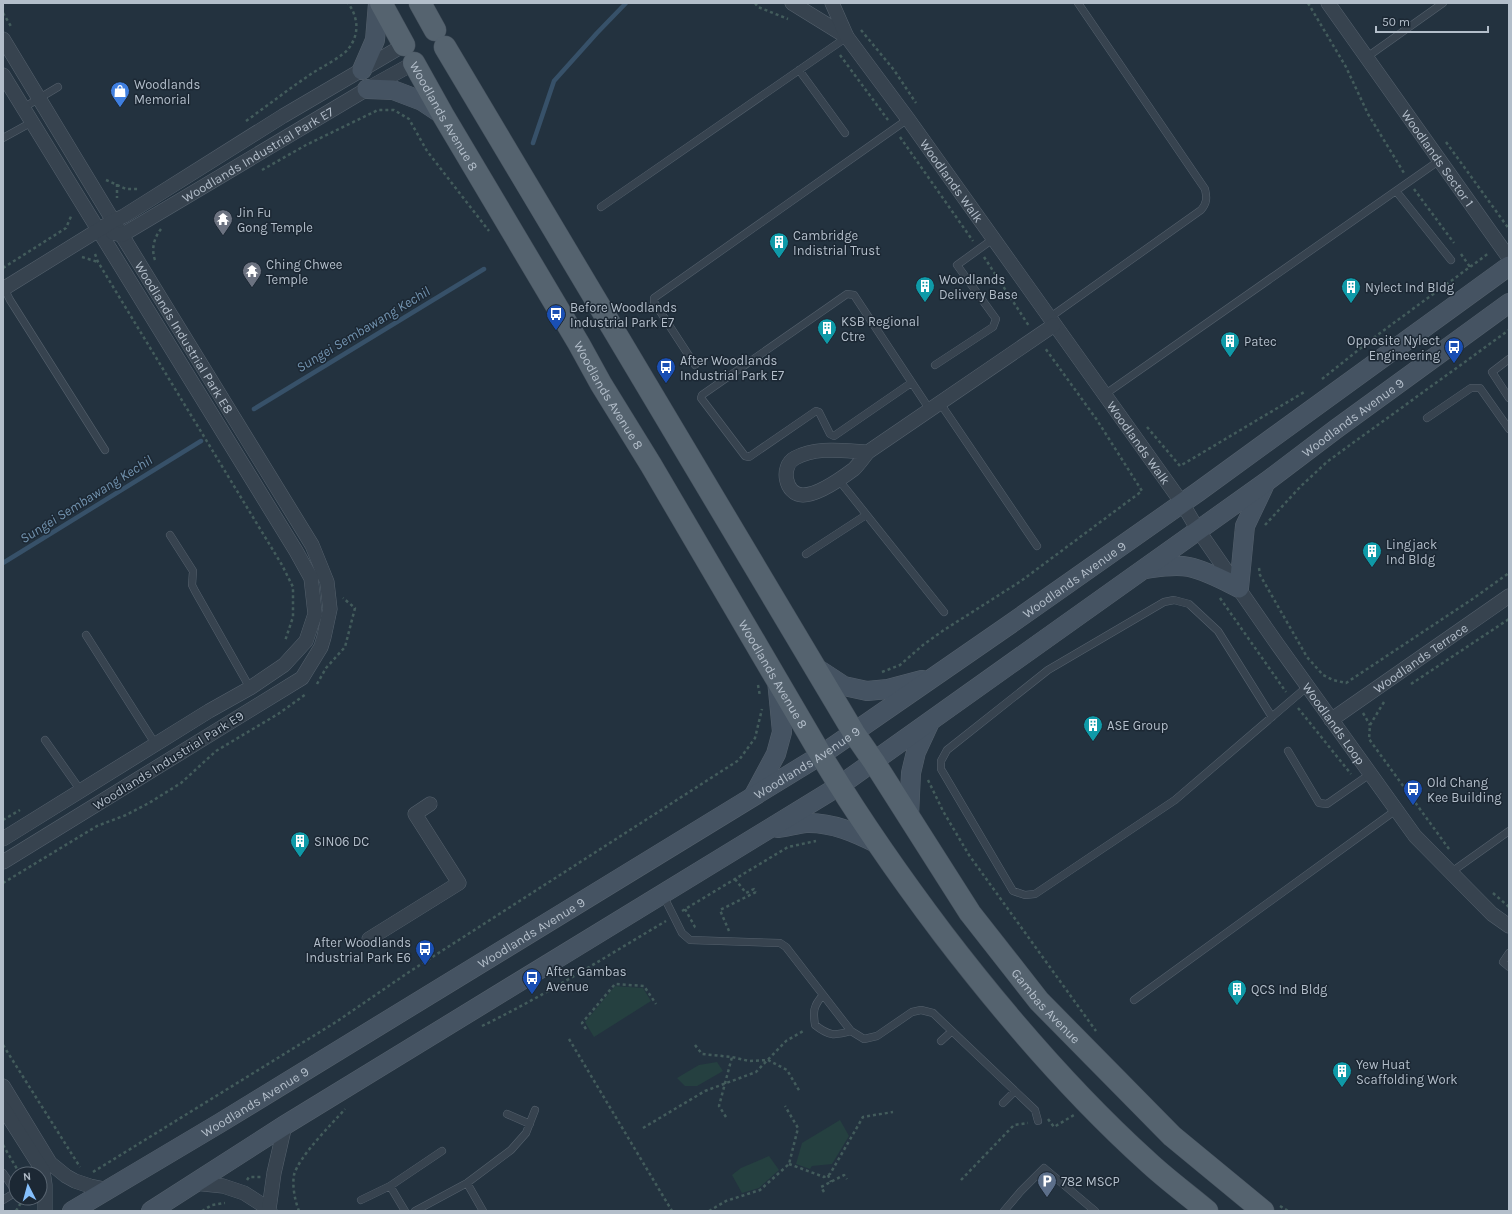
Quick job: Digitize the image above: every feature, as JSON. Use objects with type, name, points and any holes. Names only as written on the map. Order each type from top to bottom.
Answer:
[{"type":"main road","points":[[362,70],[375,40],[378,3]]},
{"type":"main road","name":"Woodlands Avenue 8","points":[[381,3],[443,115],[601,384],[651,465],[767,680],[821,755],[839,786]]},
{"type":"main road","points":[[420,3],[440,39],[854,733],[874,762]]},
{"type":"main road","points":[[367,89],[392,90],[422,101],[443,115]]},
{"type":"main road","name":"Woodlands Avenue 9","points":[[72,1211],[109,1190],[821,755],[1182,503],[1509,266]]},
{"type":"main road","name":"Woodlands Avenue 9","points":[[151,1211],[285,1125],[839,786],[1069,624],[1266,482],[1509,303]]},
{"type":"main road","points":[[1142,570],[1169,566],[1188,567],[1209,573],[1239,588],[1245,526],[1266,482]]},
{"type":"main road","points":[[815,667],[844,686],[867,691],[888,689],[935,676]]},
{"type":"main road","points":[[754,796],[776,754],[782,732],[767,680]]},
{"type":"main road","points":[[909,816],[911,773],[916,752],[931,721]]},
{"type":"main road","name":"Gambas Avenue","points":[[874,762],[970,913],[1039,1001],[1111,1076],[1172,1136],[1269,1207]]},
{"type":"main road","points":[[839,786],[909,889],[965,963],[1032,1044],[1084,1100],[1147,1161],[1208,1211]]},
{"type":"main road","points":[[766,831],[806,823],[824,824],[847,829],[878,844]]},
{"type":"street","name":"Woodlands Walk","points":[[792,3],[847,37]]},
{"type":"street","name":"Woodlands Walk","points":[[832,3],[847,37],[908,119],[1182,503]]},
{"type":"street","name":"Woodlands Sector 1","points":[[1328,3],[1509,258]]},
{"type":"street","name":"Woodlands Industrial Park E8","points":[[9,36],[39,98],[312,545],[327,582],[330,609],[321,647]]},
{"type":"street","name":"Woodlands Industrial Park E7","points":[[4,288],[113,221],[124,216],[283,116],[362,70],[409,54]]},
{"type":"street","name":"Woodlands Industrial Park E7","points":[[122,235],[367,89],[409,54]]},
{"type":"street","name":"Woodlands Industrial Park E8","points":[[3,75],[292,544],[311,578],[314,614],[306,641]]},
{"type":"street","points":[[99,230],[122,235]]},
{"type":"street","points":[[868,452],[823,450],[793,458],[787,466],[786,477],[789,486],[795,492],[802,495],[816,493],[855,468],[868,452],[1036,337],[1052,322]]},
{"type":"street","name":"Woodlands Loop","points":[[1182,503],[1198,530],[1331,720],[1415,836],[1456,869],[1492,914],[1509,926]]},
{"type":"street","name":"Woodlands Terrace","points":[[1331,720],[1509,596]]},
{"type":"street","name":"Woodlands Industrial Park E9","points":[[3,839],[209,711],[250,688],[284,665],[306,641]]},
{"type":"street","name":"Woodlands Industrial Park E9","points":[[3,862],[302,678],[321,647]]},
{"type":"street","points":[[369,939],[459,883],[415,814],[430,804]]},
{"type":"street","points":[[3,1086],[50,1163],[66,1176],[75,1181],[109,1190]]},
{"type":"street","points":[[3,1108],[43,1171],[45,1185],[44,1211]]},
{"type":"street","points":[[194,1183],[223,1186],[244,1193],[270,1210],[274,1173],[285,1125]]},
{"type":"lane","points":[[1052,322],[1201,210],[1205,205],[1206,198],[1205,189],[1078,3]]},
{"type":"lane","points":[[1367,57],[1443,3]]},
{"type":"lane","points":[[601,207],[847,37]]},
{"type":"lane","points":[[799,70],[845,133]]},
{"type":"lane","points":[[23,108],[58,87]]},
{"type":"lane","points":[[695,365],[654,302],[654,298],[908,119]]},
{"type":"lane","points":[[3,138],[32,122]]},
{"type":"lane","points":[[1104,395],[1440,160]]},
{"type":"lane","points":[[1396,191],[1451,260]]},
{"type":"lane","points":[[935,365],[993,327],[995,324],[996,319],[957,265],[994,239]]},
{"type":"lane","points":[[4,288],[10,300],[105,450]]},
{"type":"lane","points":[[911,383],[834,436],[830,434],[820,412],[816,411],[749,457],[745,456],[702,398],[702,395],[847,294],[854,295],[911,383],[935,406],[1037,546]]},
{"type":"lane","points":[[1509,359],[1492,372],[1509,398]]},
{"type":"lane","points":[[1427,418],[1471,388],[1475,387],[1480,388],[1509,428]]},
{"type":"lane","points":[[838,479],[944,612]]},
{"type":"lane","points":[[806,554],[866,514]]},
{"type":"lane","points":[[170,535],[193,571],[192,585],[195,591],[250,688]]},
{"type":"lane","points":[[1272,717],[1218,631],[1189,604],[1174,600],[1164,602],[1048,670],[947,750],[942,761],[941,769],[1013,891],[1025,895],[1034,894],[1176,800],[1308,686]]},
{"type":"lane","points":[[86,635],[156,745]]},
{"type":"lane","points":[[45,740],[81,791]]},
{"type":"lane","points":[[1288,751],[1319,803],[1327,804],[1370,774]]},
{"type":"lane","points":[[1134,1000],[1396,810]]},
{"type":"lane","points":[[1456,869],[1509,831]]},
{"type":"lane","points":[[662,894],[682,933],[690,940],[780,942],[786,947],[851,1031],[864,1039],[877,1036],[912,1012],[921,1010],[933,1013],[1035,1110],[1038,1121]]},
{"type":"lane","points":[[1509,953],[1503,962],[1509,967]]},
{"type":"lane","points":[[822,995],[817,1000],[813,1011],[815,1025],[826,1033],[837,1035],[851,1031]]},
{"type":"lane","points":[[941,1042],[952,1031]]},
{"type":"lane","points":[[1004,1103],[1015,1091]]},
{"type":"lane","points":[[415,1211],[467,1183],[511,1150],[526,1133],[535,1110]]},
{"type":"lane","points":[[507,1114],[530,1124]]},
{"type":"lane","points":[[361,1200],[390,1186],[442,1151]]},
{"type":"lane","points":[[1004,1211],[1020,1191],[1044,1168],[1095,1211]]},
{"type":"lane","points":[[3,1173],[16,1192],[3,1200]]},
{"type":"lane","points":[[467,1183],[483,1211]]},
{"type":"lane","points":[[390,1186],[405,1211]]},
{"type":"path","points":[[240,125],[311,74],[348,50],[354,39],[357,23],[354,11],[348,3]]},
{"type":"path","points":[[1308,3],[1346,67],[1368,114],[1409,182],[1470,267]]},
{"type":"path","points":[[3,13],[9,36]]},
{"type":"path","points":[[833,46],[979,249],[1036,337],[1097,420],[1142,491],[1021,581],[923,645],[900,665],[880,672]]},
{"type":"path","points":[[256,173],[306,145],[378,110],[394,110],[409,119],[427,151],[494,237]]},
{"type":"path","points":[[102,174],[106,180],[126,189],[138,189],[144,185]]},
{"type":"path","points":[[3,268],[66,228],[73,211]]},
{"type":"path","points":[[157,265],[153,250],[155,239],[162,228]]},
{"type":"path","points":[[1318,383],[1376,336],[1500,245]]},
{"type":"path","points":[[1261,530],[1301,486],[1328,461],[1509,330]]},
{"type":"path","points":[[1180,466],[1312,388]]},
{"type":"path","points":[[1258,563],[1260,576],[1308,657],[1323,675],[1333,680],[1346,683],[1509,573]]},
{"type":"path","points":[[315,686],[326,668],[346,647],[355,608],[342,597]]},
{"type":"path","points":[[1410,684],[1509,618]]},
{"type":"path","points":[[761,699],[767,680]]},
{"type":"path","points":[[3,883],[97,826],[126,816],[181,783],[216,751],[278,714],[310,690]]},
{"type":"path","points":[[1390,698],[1384,702],[1370,725],[1369,738],[1456,869]]},
{"type":"path","points":[[88,1174],[104,1167],[336,1022],[409,972],[739,760],[754,738],[762,711],[761,705]]},
{"type":"path","points":[[476,1028],[508,1013],[563,983],[788,847],[820,840]]},
{"type":"path","points":[[969,855],[1098,1034]]},
{"type":"path","points":[[729,931],[720,910],[757,893],[754,889],[746,894],[735,879]]},
{"type":"path","points":[[1491,891],[1509,907]]},
{"type":"path","points":[[685,909],[695,927],[703,931]]},
{"type":"path","points":[[723,931],[734,930]]},
{"type":"path","points":[[586,1029],[582,1022],[614,984],[644,986],[656,1004]]},
{"type":"path","points":[[643,1128],[705,1091],[756,1072],[786,1041],[805,1030]]},
{"type":"path","points":[[569,1039],[672,1211]]},
{"type":"path","points":[[695,1045],[702,1054],[732,1057],[749,1061],[768,1060],[787,1070],[800,1092]]},
{"type":"path","points":[[3,1046],[84,1172]]},
{"type":"path","points":[[726,1117],[719,1106],[732,1057]]},
{"type":"path","points":[[709,1211],[726,1201],[760,1190],[789,1164],[798,1128],[785,1106]]},
{"type":"path","points":[[299,1211],[296,1203],[293,1182],[294,1174],[303,1157],[347,1107]]},
{"type":"path","points":[[789,1164],[824,1177],[828,1175],[863,1118],[893,1112]]},
{"type":"path","points":[[1048,1119],[1054,1127],[1075,1114]]},
{"type":"path","points":[[962,1180],[1014,1125],[1038,1121]]},
{"type":"path","points":[[3,1145],[15,1166]]},
{"type":"path","points":[[828,1175],[831,1182]]},
{"type":"path","points":[[824,1192],[821,1187],[844,1175],[847,1179]]},
{"type":"path","points":[[202,1211],[212,1204],[230,1202]]},
{"type":"path","points":[[1269,1207],[1288,1211]]},
{"type":"green space","points":[[615,986],[643,988],[651,1001],[594,1037],[585,1022]]},
{"type":"green space","points":[[717,1062],[723,1071],[697,1086],[685,1086],[677,1078],[699,1065]]},
{"type":"green space","points":[[840,1120],[849,1136],[832,1164],[812,1166],[810,1169],[796,1164],[802,1143]]},
{"type":"green space","points":[[769,1156],[779,1170],[759,1188],[742,1193],[732,1175],[741,1168]]},
{"type":"waterway","name":"Sungei Sembawang Kechil","points":[[533,143],[554,81],[626,3]]},
{"type":"waterway","name":"Sungei Sembawang Kechil","points":[[254,409],[484,269]]},
{"type":"waterway","name":"Sungei Sembawang Kechil","points":[[3,563],[201,441]]},
{"type":"place","name":"Woodlands Memorial","points":[[120,108]]},
{"type":"place","name":"Jin Fu Gong Temple","points":[[223,236]]},
{"type":"place","name":"Cambridge Indistrial Trust","points":[[779,259]]},
{"type":"place","name":"Ching Chwee Temple","points":[[252,288]]},
{"type":"place","name":"Woodlands Delivery Base","points":[[925,303]]},
{"type":"place","name":"Nylect Ind Bldg","points":[[1351,304]]},
{"type":"place","name":"Before Woodlands Industrial Park E7","points":[[556,331]]},
{"type":"place","name":"KSB Regional Ctre","points":[[827,345]]},
{"type":"place","name":"Patec","points":[[1230,358]]},
{"type":"place","name":"Opposite Nylect Engineering","points":[[1454,364]]},
{"type":"place","name":"After Woodlands Industrial Park E7","points":[[666,384]]},
{"type":"place","name":"Lingjack Ind Bldg","points":[[1372,568]]},
{"type":"place","name":"ASE Group","points":[[1093,742]]},
{"type":"place","name":"Old Chang Kee Building","points":[[1413,806]]},
{"type":"place","name":"SIN06 DC","points":[[300,858]]},
{"type":"place","name":"After Woodlands Industrial Park E6","points":[[425,966]]},
{"type":"place","name":"After Gambas Avenue","points":[[532,995]]},
{"type":"place","name":"QCS Ind Bldg","points":[[1237,1006]]},
{"type":"place","name":"Yew Huat Scaffolding Work","points":[[1342,1088]]},
{"type":"place","name":"782 MSCP","points":[[1047,1198]]}]
